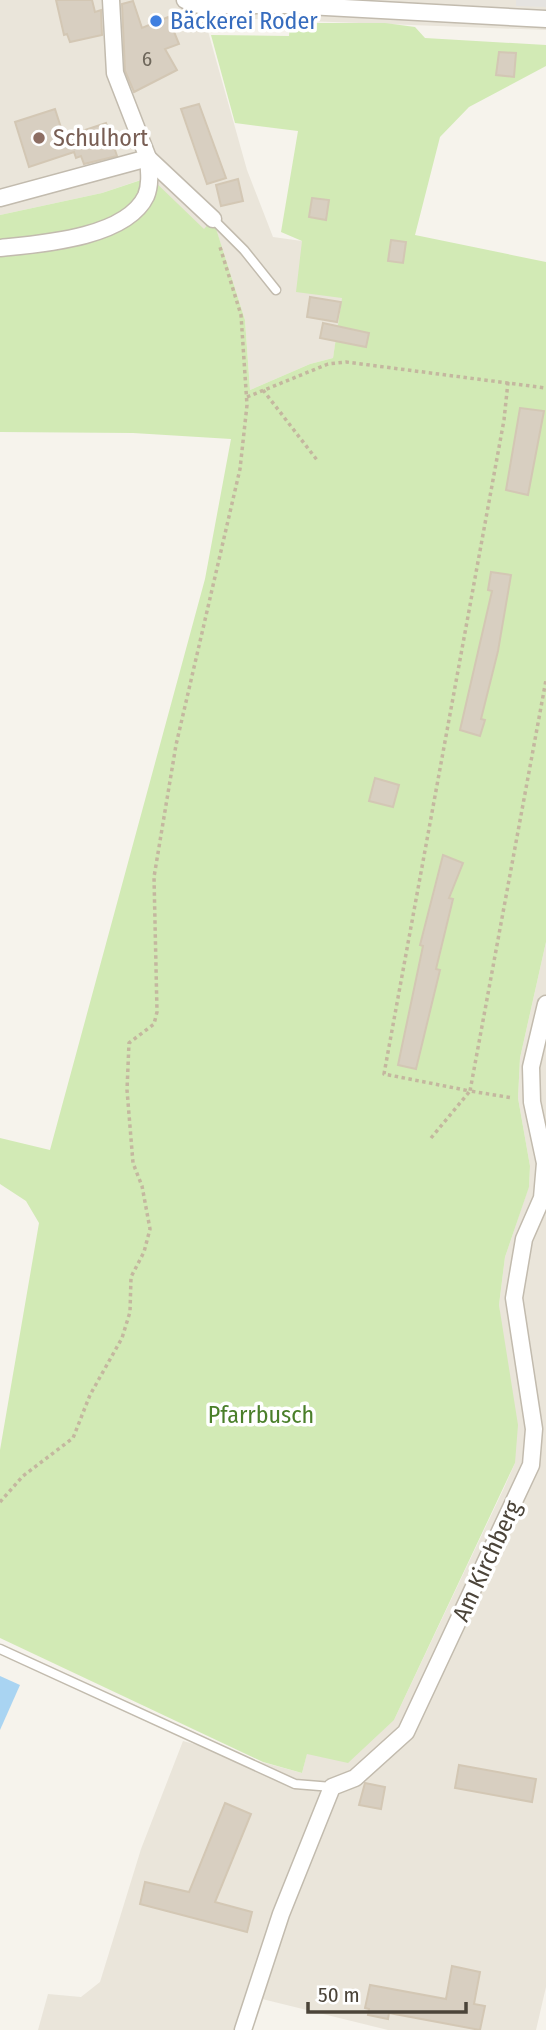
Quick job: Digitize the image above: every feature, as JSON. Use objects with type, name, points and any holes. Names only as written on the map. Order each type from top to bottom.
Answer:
[{"type":"street","points":[[0,248],[75,238],[131,215],[146,196],[150,177],[148,158],[115,73],[111,0]]},
{"type":"street","points":[[185,0],[199,5],[289,5],[546,19]]},
{"type":"street","points":[[0,198],[148,158]]},
{"type":"street","points":[[148,158],[211,216]]},
{"type":"street","name":"Am Kirchberg","points":[[332,1787],[355,1778],[406,1732],[531,1465],[534,1429],[514,1298],[524,1239],[542,1198],[545,1163],[532,1102],[531,1067],[546,1004]]},
{"type":"street","points":[[243,2030],[281,1914],[332,1787]]},
{"type":"lane","points":[[211,216],[244,250],[276,290]]},
{"type":"lane","points":[[0,1648],[295,1784],[332,1787]]},
{"type":"path","points":[[0,1502],[23,1476],[73,1438],[90,1395],[122,1338],[130,1312],[131,1277],[144,1252],[150,1229],[142,1186],[133,1163],[127,1090],[129,1043],[154,1024],[157,1012],[154,877],[176,745],[240,469],[247,397],[241,315],[211,216]]},
{"type":"path","points":[[247,397],[328,364],[346,362],[546,388]]},
{"type":"path","points":[[508,382],[504,419],[384,1074],[532,1102]]},
{"type":"path","points":[[263,390],[317,460]]},
{"type":"path","points":[[431,1138],[470,1091],[546,681]]},
{"type":"shaded area","points":[[0,0],[546,0],[546,30],[204,17],[247,170],[273,237],[302,241],[343,298],[333,358],[310,364],[250,390],[245,320],[213,220],[204,230],[149,177],[102,193],[0,215]]},
{"type":"shaded area","points":[[516,0],[546,0],[546,7],[516,6]]},
{"type":"shaded area","points":[[546,942],[546,1987],[536,2030],[388,2030],[254,1997],[243,2030],[38,2030],[48,1994],[81,1997],[100,1982],[141,1849],[183,1741],[302,1773],[307,1753],[394,1720],[504,1488],[515,1463],[499,1305],[505,1257],[529,1186],[530,1166],[518,1098],[520,1058]]},
{"type":"green space","name":"Pfarrbusch","points":[[290,23],[385,23],[415,27],[425,38],[546,45],[546,66],[469,107],[440,137],[415,235],[546,262],[546,942],[520,1058],[518,1098],[530,1166],[529,1187],[505,1257],[499,1305],[518,1425],[515,1463],[394,1720],[348,1763],[307,1754],[302,1773],[263,1762],[0,1638],[0,1450],[39,1223],[26,1201],[0,1184],[0,1138],[50,1150],[205,579],[231,439],[133,433],[0,432],[0,215],[102,193],[150,177],[204,229],[213,219],[245,320],[250,390],[310,364],[333,358],[342,298],[296,292],[302,241],[281,232],[298,131],[235,123],[211,35],[289,36]]},
{"type":"water","points":[[0,1676],[20,1685],[0,1730]]},
{"type":"building","points":[[56,0],[92,0],[95,12],[101,10],[102,35],[70,42],[67,34],[64,35]]},
{"type":"building","points":[[133,1],[142,28],[168,17],[179,44],[165,49],[177,70],[134,92],[125,71],[122,4]]},
{"type":"building","points":[[499,52],[516,53],[514,77],[496,75]]},
{"type":"building","points":[[199,104],[226,178],[207,184],[181,109]]},
{"type":"building","name":"Schulhort","points":[[55,109],[64,137],[106,123],[117,156],[84,164],[81,156],[76,158],[74,152],[29,167],[15,122]]},
{"type":"building","points":[[238,179],[243,201],[221,206],[216,185]]},
{"type":"building","points":[[312,198],[329,200],[326,220],[309,217]]},
{"type":"building","points":[[391,240],[406,242],[403,263],[388,261]]},
{"type":"building","points":[[310,297],[341,302],[337,322],[307,317]]},
{"type":"building","points":[[323,323],[369,333],[366,347],[320,338]]},
{"type":"building","points":[[520,408],[544,411],[528,495],[506,490]]},
{"type":"building","points":[[491,572],[511,575],[498,651],[481,719],[485,720],[480,736],[460,730],[492,591],[488,590]]},
{"type":"building","points":[[375,778],[399,785],[393,807],[369,801]]},
{"type":"building","points":[[443,855],[463,863],[449,898],[453,899],[436,969],[440,970],[416,1069],[398,1065],[423,946],[420,945]]},
{"type":"building","points":[[459,1765],[536,1779],[532,1802],[455,1788]]},
{"type":"building","points":[[365,1783],[385,1787],[381,1809],[359,1805]]},
{"type":"building","points":[[225,1803],[251,1814],[215,1902],[252,1912],[247,1932],[140,1904],[145,1882],[189,1892]]},
{"type":"building","points":[[452,1966],[480,1972],[474,2004],[485,2006],[480,2030],[389,2013],[388,2019],[368,2015],[369,2009],[365,2008],[370,1985],[446,1999]]},
{"type":"place","name":"Bäckerei Roder","points":[[156,21]]},
{"type":"place","name":"Schulhort","points":[[39,138]]}]
